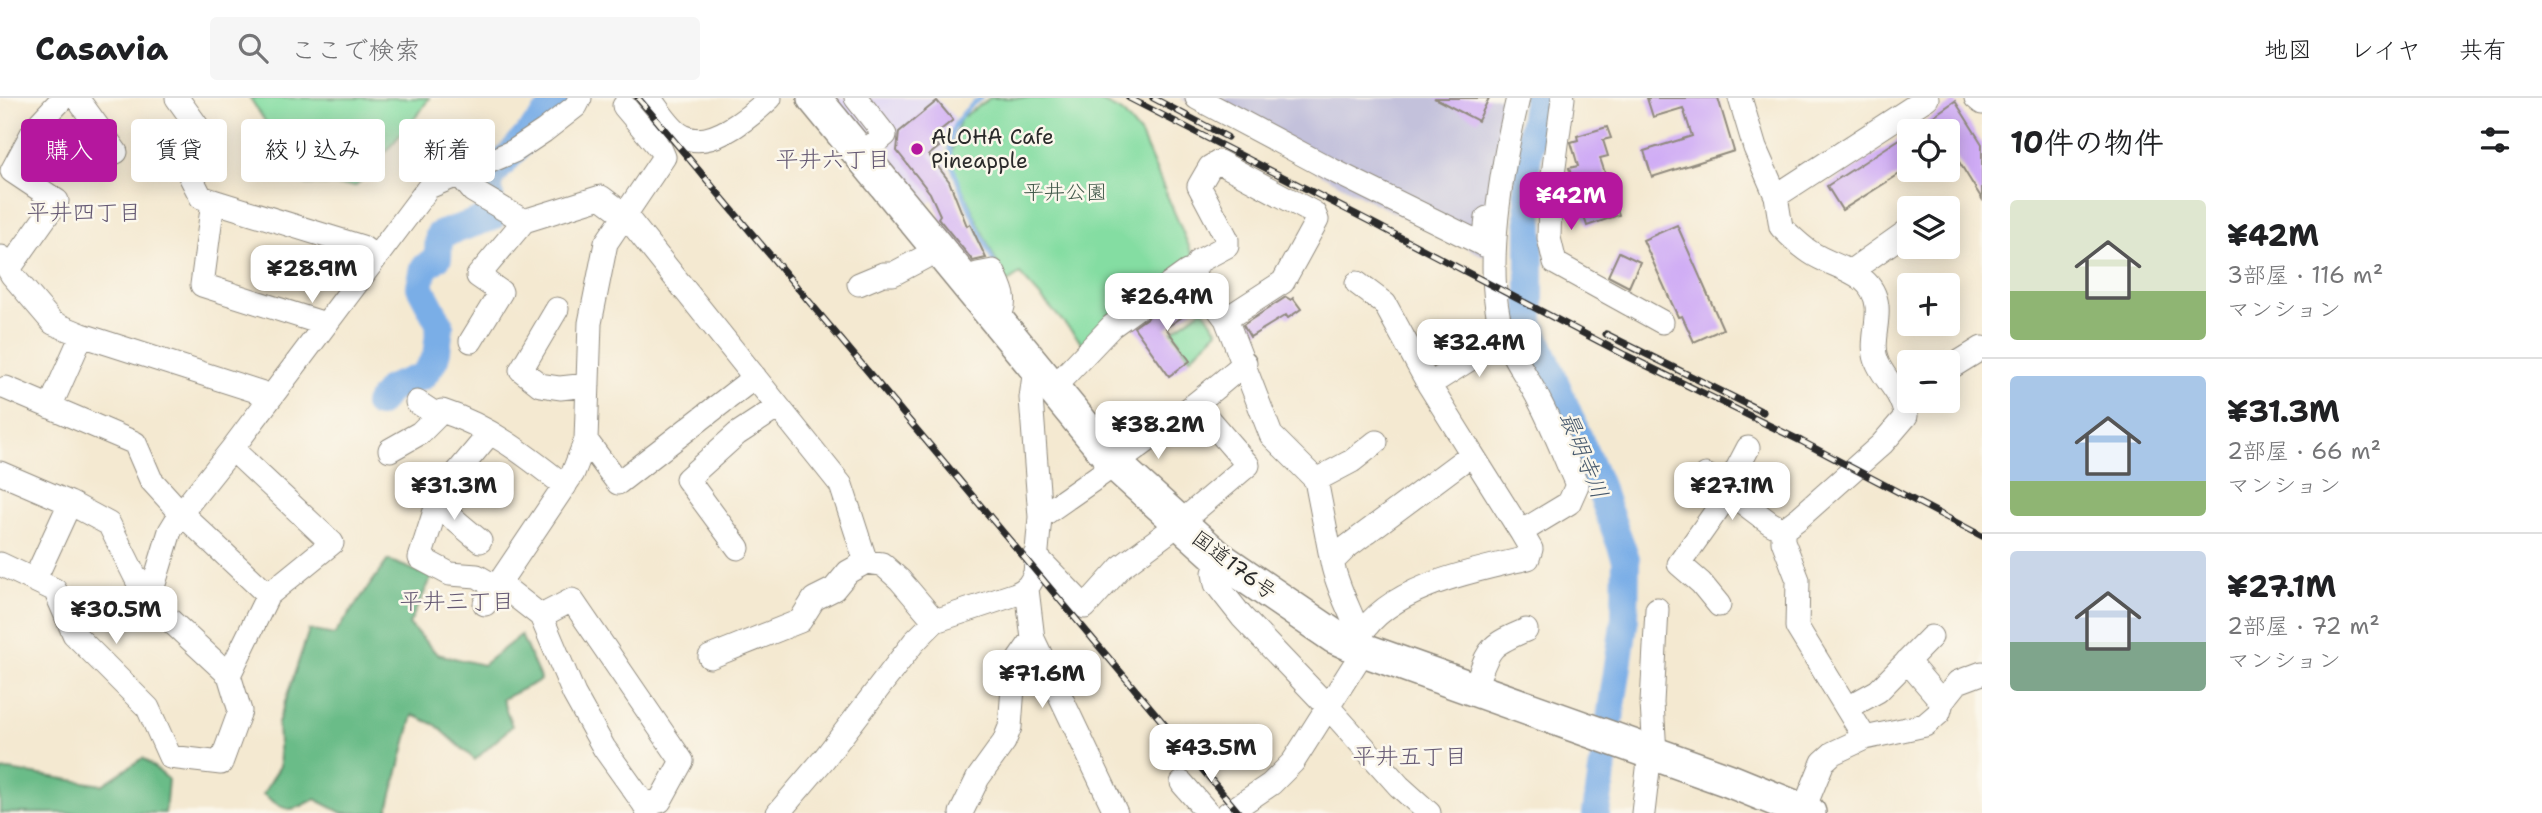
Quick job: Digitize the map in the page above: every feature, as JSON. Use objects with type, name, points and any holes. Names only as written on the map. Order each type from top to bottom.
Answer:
[{"type":"highway","name":"国道176号","points":[[819,100],[937,250],[1116,465],[1219,558],[1335,637],[1362,643],[1474,690],[1728,780],[1806,812]]},
{"type":"street","points":[[63,98],[35,128],[12,171],[57,201],[4,262],[52,323],[272,396]]},
{"type":"street","points":[[77,98],[92,119]]},
{"type":"street","points":[[177,98],[200,130],[185,166],[201,197],[362,247],[376,257]]},
{"type":"street","points":[[495,159],[524,145],[555,123],[576,106],[580,98]]},
{"type":"street","points":[[650,99],[681,136],[692,140],[713,138],[725,132],[770,98]]},
{"type":"street","points":[[856,98],[885,135],[860,155]]},
{"type":"street","points":[[1197,98],[1344,176],[1484,245],[1498,140],[1507,98]]},
{"type":"street","points":[[1518,98],[1499,191],[1495,267],[1497,305],[1505,337],[1541,402],[1577,485],[1569,503],[1521,532]]},
{"type":"street","points":[[1563,98],[1550,198],[1549,238],[1555,263],[1662,322]]},
{"type":"street","points":[[1740,98],[1755,148],[1776,195],[1781,227],[1811,253],[1851,271],[1864,280],[1874,292],[1878,308],[1874,338],[1877,363],[1897,386]]},
{"type":"street","points":[[1776,195],[1927,98]]},
{"type":"street","points":[[1976,98],[1982,103]]},
{"type":"street","points":[[494,591],[573,474],[586,440],[590,323],[606,243],[664,157],[624,106]]},
{"type":"street","points":[[1192,274],[1199,261],[1227,246],[1227,239],[1199,186],[1210,167],[1219,162],[1314,213],[1317,220],[1283,282],[1226,319]]},
{"type":"street","points":[[146,598],[153,586],[170,531],[181,513],[429,187],[442,182]]},
{"type":"street","points":[[466,182],[473,191],[524,221]]},
{"type":"street","points":[[471,341],[501,292],[478,276],[524,221],[601,197],[625,215],[841,485],[866,562]]},
{"type":"street","points":[[213,201],[202,285],[325,324]]},
{"type":"street","points":[[1851,271],[1897,232]]},
{"type":"street","points":[[859,284],[883,274],[893,274],[937,250]]},
{"type":"street","points":[[1116,813],[1033,639],[1027,589],[1035,573],[1040,517],[1031,398],[1044,378],[1186,272],[1192,274],[1226,319],[1271,435],[1316,480],[1332,562],[1362,643]]},
{"type":"street","points":[[1227,813],[1271,784],[1293,762],[1329,708],[1362,643],[1380,615],[1408,593],[1528,558],[1531,550],[1429,385],[1385,304],[1357,283]]},
{"type":"street","points":[[557,309],[521,370],[540,385],[560,388],[588,385]]},
{"type":"street","points":[[50,407],[82,335]]},
{"type":"street","points":[[1429,385],[1505,337]]},
{"type":"street","points":[[1960,362],[1982,348]]},
{"type":"street","points":[[1040,517],[1196,405],[1245,363]]},
{"type":"street","points":[[586,440],[618,482],[755,377]]},
{"type":"street","points":[[2,391],[50,407],[135,443],[151,480],[181,513],[268,595]]},
{"type":"street","points":[[417,402],[437,415]]},
{"type":"street","points":[[1035,555],[1085,607],[1121,568],[1180,523],[1248,465],[1196,405]]},
{"type":"street","points":[[738,548],[687,479],[737,434],[778,407]]},
{"type":"street","points":[[390,450],[420,433],[442,411],[458,416],[514,446],[565,486]]},
{"type":"street","points":[[1783,530],[1882,444],[1906,413]]},
{"type":"street","points":[[490,433],[441,492],[420,558],[450,574],[477,576],[494,591],[541,617],[574,694],[604,748],[646,808],[660,801],[682,761],[572,600],[541,617]]},
{"type":"street","points":[[1316,480],[1352,461],[1376,442]]},
{"type":"street","points":[[1719,605],[1701,583],[1679,564],[1727,492],[1748,448]]},
{"type":"street","points":[[229,675],[268,595],[332,543],[232,449]]},
{"type":"street","points":[[1332,562],[1347,547],[1472,454]]},
{"type":"street","points":[[0,473],[70,503],[109,524],[146,598],[229,675],[240,711],[221,764],[170,757],[148,708],[74,634],[55,590],[0,564]]},
{"type":"street","points":[[1706,475],[1783,530]]},
{"type":"street","points":[[35,579],[70,503]]},
{"type":"street","points":[[437,505],[480,541]]},
{"type":"street","points":[[1783,530],[1783,541],[1798,580],[1797,627],[1865,738]]},
{"type":"street","points":[[1219,558],[1214,573],[1216,584],[1251,626],[1399,786],[1429,813]]},
{"type":"street","points":[[710,657],[800,621],[814,599],[834,589],[848,572],[866,562],[882,564],[935,621]]},
{"type":"street","points":[[778,813],[824,760],[914,642],[935,621],[1027,589]]},
{"type":"street","points":[[1643,813],[1652,753],[1657,609]]},
{"type":"street","points":[[1474,690],[1490,650],[1497,642],[1526,630]]},
{"type":"street","points":[[1847,708],[1878,691],[1931,637]]},
{"type":"street","points":[[961,813],[978,778],[1004,742],[1010,727],[1014,674],[1019,659],[1033,639]]},
{"type":"street","points":[[1907,661],[1942,702]]},
{"type":"street","points":[[1806,812],[1823,762],[1833,753],[1865,738],[1925,725],[1939,713],[1942,702],[1958,682],[1982,673]]},
{"type":"street","points":[[1182,783],[1202,811]]},
{"type":"shaded area","points":[[831,98],[935,98],[955,118],[945,146],[945,158],[953,186],[921,209]]},
{"type":"shaded area","points":[[1180,98],[1512,98],[1488,258],[1376,204]]},
{"type":"green space","points":[[250,98],[429,98],[414,119],[399,119],[399,136],[385,152],[385,119],[264,119]]},
{"type":"green space","name":"平井公園","points":[[990,98],[1094,98],[1122,112],[1141,135],[1194,258],[1084,345],[1020,274],[1006,283],[954,171],[951,154],[960,119]]},
{"type":"green space","points":[[305,182],[359,182],[356,186]]},
{"type":"green space","points":[[1203,309],[1218,331],[1190,358],[1172,331]]},
{"type":"green space","points":[[388,560],[432,577],[409,624],[437,654],[483,665],[521,635],[541,680],[502,699],[512,726],[475,760],[436,725],[413,715],[387,813],[342,813],[315,799],[294,809],[284,808],[263,794],[280,766],[278,723],[309,630],[334,635]]},
{"type":"green space","points":[[143,758],[168,779],[165,813],[0,813],[0,771],[9,770],[102,785]]},
{"type":"building","points":[[1434,98],[1489,98],[1478,121]]},
{"type":"building","points":[[1647,98],[1718,98],[1734,151],[1652,177],[1644,151],[1692,136],[1683,108],[1653,117]]},
{"type":"building","name":"ALOHA Cafe Pineapple","points":[[937,101],[953,120],[932,137],[939,147],[929,155],[949,181],[967,226],[970,224],[986,258],[973,261],[938,218],[940,215],[930,193],[897,151],[899,132]]},
{"type":"building","points":[[1955,101],[1982,144],[1982,199],[1960,163],[1960,119],[1929,119]]},
{"type":"building","points":[[1607,127],[1611,138],[1603,140],[1608,156],[1600,158],[1619,215],[1587,226],[1569,168],[1578,166],[1571,142],[1578,140],[1577,136]]},
{"type":"building","points":[[1897,141],[1897,176],[1842,210],[1827,186]]},
{"type":"building","points":[[1677,225],[1723,329],[1694,342],[1682,316],[1678,317],[1643,240]]},
{"type":"building","points":[[1619,252],[1640,262],[1629,287],[1608,276]]},
{"type":"building","points":[[1186,290],[1198,306],[1166,328],[1190,361],[1169,376],[1134,327]]},
{"type":"building","points":[[1286,297],[1291,300],[1293,298],[1301,309],[1250,337],[1243,325]]},
{"type":"waterway","points":[[378,404],[391,388],[423,376],[436,358],[440,325],[420,287],[424,268],[438,257],[439,235],[492,217],[488,179],[549,112],[566,98]]},
{"type":"waterway","points":[[981,98],[966,110],[951,134],[951,159],[960,188],[994,263]]},
{"type":"waterway","name":"最明寺川","points":[[1537,98],[1526,170],[1530,227],[1530,323],[1598,484],[1626,559],[1625,618],[1596,813]]},
{"type":"railway","points":[[638,98],[1239,813]]},
{"type":"railway","points":[[1129,98],[1982,536]]},
{"type":"railway","points":[[1153,98],[1227,137]]},
{"type":"railway","points":[[1606,334],[1763,412]]},
{"type":"place","name":"ALOHA Cafe Pineapple","points":[[917,149]]},
{"type":"district","name":"平井六丁目","points":[[833,159]]},
{"type":"district","name":"平井四丁目","points":[[84,212]]},
{"type":"district","name":"平井三丁目","points":[[457,601]]},
{"type":"district","name":"平井五丁目","points":[[1410,756]]}]
